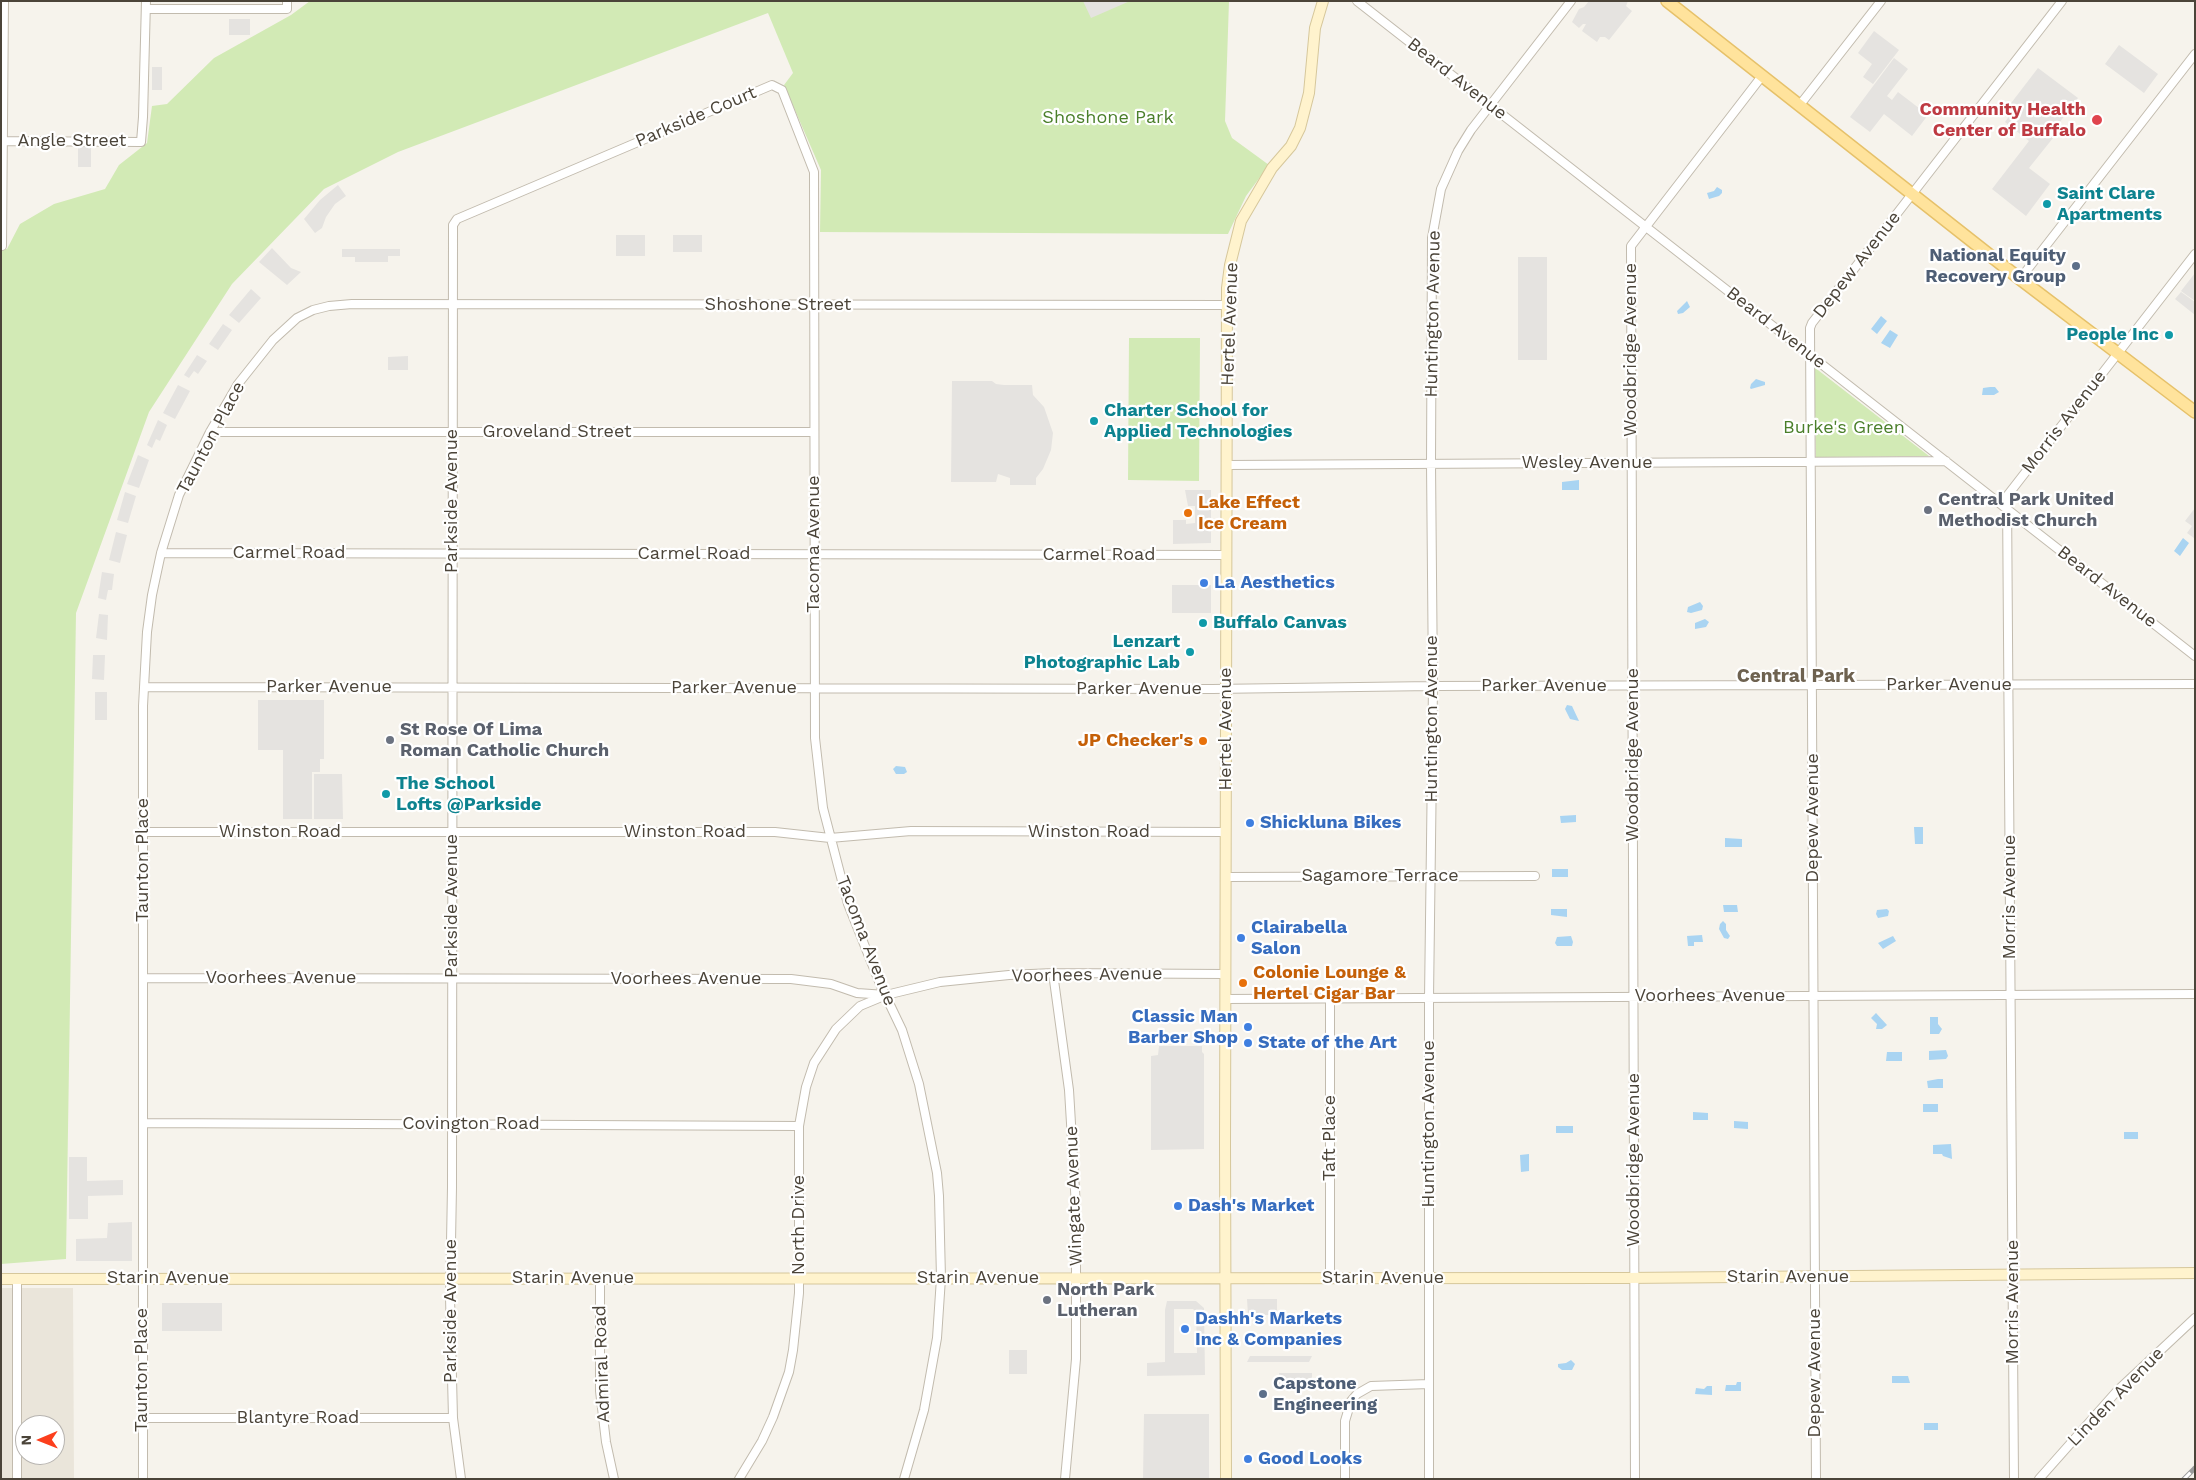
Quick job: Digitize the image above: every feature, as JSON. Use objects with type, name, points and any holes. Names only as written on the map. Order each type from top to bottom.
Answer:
[{"type":"main road","points":[[1667,1],[2020,279],[2195,412]]},
{"type":"street","points":[[2,246],[4,1]]},
{"type":"street","name":"Hertel Avenue","points":[[1226,1479],[1227,305],[1230,265],[1241,221],[1272,168],[1291,146],[1300,128],[1309,93],[1314,28],[1323,1]]},
{"type":"street","name":"Beard Avenue","points":[[1357,1],[2195,656]]},
{"type":"street","name":"Huntington Avenue","points":[[1429,1479],[1429,998],[1433,686],[1430,268],[1436,215],[1446,176],[1471,130],[1571,1]]},
{"type":"street","points":[[1799,106],[1881,1]]},
{"type":"street","name":"Depew Avenue","points":[[1816,1479],[1809,340],[1812,322],[2062,1]]},
{"type":"street","points":[[146,5],[287,5]]},
{"type":"street","name":"Angle Street","points":[[3,141],[141,142],[146,5]]},
{"type":"street","points":[[2020,279],[2195,54]]},
{"type":"street","name":"Woodbridge Avenue","points":[[1636,1479],[1630,246],[1762,76]]},
{"type":"street","name":"Parkside Court","points":[[461,218],[774,85],[780,88],[783,93],[814,172],[814,305]]},
{"type":"street","name":"Parkside Avenue","points":[[461,218],[457,219],[453,227],[452,304],[452,1124],[450,1278],[453,1418],[461,1479]]},
{"type":"street","name":"Morris Avenue","points":[[2014,1479],[2007,496],[2195,254]]},
{"type":"street","name":"Shoshone Street","points":[[330,306],[352,304],[1227,305]]},
{"type":"street","name":"Tacoma Avenue","points":[[814,305],[815,688],[817,762],[823,808],[848,904],[902,1030],[918,1084],[932,1146],[940,1196],[941,1278],[937,1338],[928,1389],[904,1479]]},
{"type":"street","name":"Taunton Place","points":[[143,1479],[143,832],[144,687],[148,617],[161,553],[179,495],[210,432],[238,384],[273,340],[297,318],[313,310],[330,306]]},
{"type":"street","name":"Groveland Street","points":[[210,432],[814,432]]},
{"type":"street","name":"Wesley Avenue","points":[[1227,464],[1946,461]]},
{"type":"street","name":"Carmel Road","points":[[161,553],[1227,555]]},
{"type":"street","name":"Parker Avenue","points":[[144,687],[1226,688],[2195,684]]},
{"type":"street","name":"Winston Road","points":[[143,832],[775,832],[830,838],[911,831],[1226,832]]},
{"type":"street","name":"Sagamore Terrace","points":[[1226,877],[1535,876]]},
{"type":"street","name":"Voorhees Avenue","points":[[143,978],[791,979],[831,984],[857,993],[886,995],[959,980],[1053,973],[1225,974]]},
{"type":"street","name":"Wingate Avenue","points":[[1053,973],[1072,1129],[1076,1207],[1077,1278],[1074,1399],[1065,1479]]},
{"type":"street","name":"Voorhees Avenue","points":[[1225,999],[2195,994]]},
{"type":"street","name":"North Drive","points":[[739,1479],[769,1425],[788,1372],[796,1327],[799,1277],[799,1126],[806,1087],[814,1063],[824,1045],[843,1022],[860,1006],[886,995]]},
{"type":"street","name":"Taft Place","points":[[1330,998],[1330,1278]]},
{"type":"street","name":"Covington Road","points":[[143,1123],[799,1126]]},
{"type":"street","name":"Starin Avenue","points":[[1,1279],[799,1277],[1634,1278],[2195,1273]]},
{"type":"street","name":"Admiral Road","points":[[600,1278],[600,1391],[606,1442],[614,1479]]},
{"type":"street","points":[[16,1279],[17,1479]]},
{"type":"street","name":"Linden Avenue","points":[[2039,1479],[2117,1391],[2195,1318]]},
{"type":"street","points":[[1345,1479],[1344,1421],[1351,1401],[1357,1394],[1372,1386],[1430,1384]]},
{"type":"street","name":"Blantyre Road","points":[[142,1418],[453,1418]]},
{"type":"shaded area","points":[[1083,1],[1130,1],[1091,18]]},
{"type":"shaded area","points":[[1589,1],[1628,1],[1626,6],[1632,11],[1609,40],[1605,37],[1600,37],[1597,42],[1582,31],[1586,24],[1579,28],[1572,22],[1579,9],[1584,7]]},
{"type":"shaded area","points":[[229,19],[250,19],[250,35],[229,35]]},
{"type":"shaded area","points":[[1874,31],[1899,50],[1873,84],[1863,77],[1872,64],[1858,53]]},
{"type":"shaded area","points":[[2119,45],[2158,74],[2144,93],[2105,64]]},
{"type":"shaded area","points":[[1894,58],[1908,69],[1887,96],[1892,100],[1898,92],[1928,115],[1912,136],[1884,114],[1870,132],[1850,117]]},
{"type":"shaded area","points":[[152,67],[162,67],[162,90],[152,90]]},
{"type":"shaded area","points":[[2038,68],[2078,98],[2050,135],[2053,138],[2029,168],[2050,184],[2026,216],[1992,189],[2029,141],[2005,122],[2010,115],[2005,111]]},
{"type":"shaded area","points":[[78,147],[91,147],[91,167],[78,167]]},
{"type":"shaded area","points":[[338,185],[346,196],[335,204],[326,217],[322,228],[315,233],[304,219],[320,200]]},
{"type":"shaded area","points":[[616,235],[645,235],[645,256],[616,256]]},
{"type":"shaded area","points":[[673,235],[702,235],[702,252],[673,252]]},
{"type":"shaded area","points":[[272,248],[291,268],[301,272],[287,285],[259,262]]},
{"type":"shaded area","points":[[342,249],[400,249],[400,256],[388,256],[388,262],[355,262],[355,257],[342,257]]},
{"type":"shaded area","points":[[1518,257],[1547,257],[1547,360],[1518,360]]},
{"type":"shaded area","points":[[2195,273],[2195,301],[2181,291]]},
{"type":"shaded area","points":[[251,289],[261,298],[239,323],[229,315]]},
{"type":"shaded area","points":[[2181,292],[2195,302],[2195,315],[2175,299]]},
{"type":"shaded area","points":[[223,324],[232,330],[218,350],[209,344]]},
{"type":"shaded area","points":[[197,355],[207,361],[198,374],[194,371],[189,378],[184,375]]},
{"type":"shaded area","points":[[408,356],[408,370],[388,370],[388,357]]},
{"type":"shaded area","points":[[952,381],[992,381],[996,384],[1004,385],[1032,385],[1033,395],[1044,407],[1053,433],[1051,450],[1043,469],[1036,478],[1036,485],[1010,485],[1010,478],[998,474],[996,482],[951,482]]},
{"type":"shaded area","points":[[178,385],[190,391],[175,419],[163,413]]},
{"type":"shaded area","points":[[158,420],[167,425],[160,441],[156,439],[152,448],[147,445]]},
{"type":"shaded area","points":[[138,455],[149,460],[139,488],[127,484]]},
{"type":"shaded area","points":[[1185,490],[1211,490],[1211,543],[1173,544],[1173,520],[1186,520],[1186,524],[1195,523],[1195,506],[1188,506]]},
{"type":"shaded area","points":[[125,492],[136,496],[128,523],[117,520]]},
{"type":"shaded area","points":[[2195,508],[2194,538],[2187,533],[2192,526],[2185,521]]},
{"type":"shaded area","points":[[116,532],[127,535],[120,563],[109,560]]},
{"type":"shaded area","points":[[102,572],[114,574],[112,590],[108,590],[106,600],[98,598]]},
{"type":"shaded area","points":[[1172,585],[1211,585],[1211,613],[1172,613]]},
{"type":"shaded area","points":[[99,614],[108,615],[107,640],[96,638]]},
{"type":"shaded area","points":[[93,655],[105,655],[104,680],[92,679]]},
{"type":"shaded area","points":[[95,692],[107,692],[107,720],[95,720]]},
{"type":"shaded area","points":[[258,700],[324,700],[324,759],[320,759],[320,772],[312,772],[312,819],[283,819],[283,750],[258,750]]},
{"type":"shaded area","points":[[314,774],[342,774],[343,819],[314,819]]},
{"type":"shaded area","points":[[1159,1046],[1202,1046],[1204,1054],[1204,1149],[1151,1150],[1151,1056],[1158,1055]]},
{"type":"shaded area","points":[[69,1157],[87,1157],[87,1181],[123,1180],[123,1195],[88,1196],[88,1219],[69,1219]]},
{"type":"shaded area","points":[[132,1222],[132,1261],[76,1261],[76,1239],[107,1238],[108,1223]]},
{"type":"shaded area","points":[[1,1288],[73,1288],[74,1479],[1,1479]]},
{"type":"shaded area","points":[[1247,1299],[1277,1299],[1277,1315],[1248,1315]]},
{"type":"shaded area","points":[[1167,1301],[1196,1301],[1204,1308],[1205,1375],[1147,1376],[1147,1363],[1165,1362],[1165,1310]],"holes":[[[1174,1309],[1193,1309],[1196,1312],[1197,1353],[1174,1353]]]},
{"type":"shaded area","points":[[162,1303],[222,1303],[222,1331],[162,1331]]},
{"type":"shaded area","points":[[1009,1350],[1027,1350],[1027,1374],[1009,1374]]},
{"type":"shaded area","points":[[1250,1356],[1312,1356],[1309,1362],[1247,1362]]},
{"type":"shaded area","points":[[1279,1373],[1312,1373],[1312,1385],[1279,1385]]},
{"type":"shaded area","points":[[1144,1414],[1209,1414],[1209,1479],[1143,1479]]},
{"type":"green space","name":"Shoshone Park","points":[[310,1],[1229,1],[1225,121],[1232,138],[1269,165],[1246,196],[1228,234],[820,232],[821,170],[784,85],[793,73],[768,13],[398,152],[324,189],[232,284],[149,412],[76,613],[66,1259],[1,1264],[1,249],[7,249],[20,224],[54,204],[105,189],[119,165],[147,143],[152,106],[167,104],[214,58],[291,15]]},
{"type":"green space","points":[[1129,338],[1200,338],[1199,481],[1128,480]]},
{"type":"green space","name":"Burke's Green","points":[[1814,367],[1929,456],[1816,457]]},
{"type":"water","points":[[1717,187],[1722,190],[1722,193],[1709,199],[1707,193],[1714,191]]},
{"type":"water","points":[[1687,301],[1690,307],[1683,313],[1678,314],[1677,311]]},
{"type":"water","points":[[1881,316],[1887,321],[1877,334],[1871,329]]},
{"type":"water","points":[[1890,330],[1898,335],[1890,348],[1881,343]]},
{"type":"water","points":[[1756,379],[1765,382],[1765,385],[1751,389],[1751,384]]},
{"type":"water","points":[[1995,387],[1999,392],[1994,395],[1982,395],[1983,388]]},
{"type":"water","points":[[1579,480],[1579,490],[1562,490],[1562,482]]},
{"type":"water","points":[[2183,538],[2189,543],[2180,556],[2174,551]]},
{"type":"water","points":[[1700,602],[1703,606],[1702,610],[1691,613],[1687,612],[1688,607]]},
{"type":"water","points":[[1705,619],[1709,622],[1706,627],[1695,629],[1695,623]]},
{"type":"water","points":[[1567,705],[1572,706],[1579,721],[1570,719],[1565,709]]},
{"type":"water","points":[[896,766],[905,767],[907,772],[896,774],[893,769]]},
{"type":"water","points":[[1576,815],[1576,822],[1561,823],[1560,816]]},
{"type":"water","points":[[1914,827],[1923,827],[1923,844],[1915,844]]},
{"type":"water","points":[[1725,838],[1742,839],[1742,847],[1725,847]]},
{"type":"water","points":[[1552,869],[1568,869],[1568,877],[1552,877]]},
{"type":"water","points":[[1723,905],[1737,905],[1738,912],[1724,912]]},
{"type":"water","points":[[1551,909],[1567,909],[1567,917],[1551,915]]},
{"type":"water","points":[[1887,909],[1889,911],[1888,916],[1878,918],[1877,910]]},
{"type":"water","points":[[1723,921],[1730,936],[1728,939],[1724,938],[1719,929]]},
{"type":"water","points":[[1702,935],[1703,942],[1694,942],[1694,946],[1688,946],[1687,936]]},
{"type":"water","points":[[1571,936],[1572,946],[1557,946],[1555,943],[1557,937]]},
{"type":"water","points":[[1893,936],[1896,941],[1883,949],[1878,943]]},
{"type":"water","points":[[1876,1013],[1887,1025],[1882,1029],[1876,1029],[1877,1024],[1871,1018]]},
{"type":"water","points":[[1930,1017],[1938,1017],[1938,1024],[1942,1029],[1939,1034],[1930,1034]]},
{"type":"water","points":[[1946,1050],[1948,1056],[1946,1059],[1929,1060],[1929,1051]]},
{"type":"water","points":[[1887,1052],[1902,1052],[1902,1061],[1886,1061]]},
{"type":"water","points":[[1943,1079],[1943,1088],[1928,1088],[1927,1081]]},
{"type":"water","points":[[1923,1104],[1938,1104],[1938,1112],[1923,1112]]},
{"type":"water","points":[[1693,1112],[1708,1113],[1708,1120],[1693,1120]]},
{"type":"water","points":[[1734,1121],[1748,1122],[1748,1129],[1734,1128]]},
{"type":"water","points":[[1556,1126],[1573,1126],[1573,1133],[1556,1133]]},
{"type":"water","points":[[2124,1132],[2138,1132],[2138,1139],[2124,1139]]},
{"type":"water","points":[[1951,1144],[1952,1159],[1942,1154],[1933,1154],[1933,1145]]},
{"type":"water","points":[[1529,1154],[1529,1171],[1521,1172],[1520,1155]]},
{"type":"water","points":[[1571,1360],[1575,1364],[1572,1370],[1562,1370],[1558,1367],[1558,1364]]},
{"type":"water","points":[[1892,1376],[1908,1376],[1910,1383],[1892,1383]]},
{"type":"water","points":[[1737,1382],[1741,1382],[1741,1391],[1725,1391],[1726,1385],[1736,1385]]},
{"type":"water","points":[[1707,1386],[1712,1386],[1712,1395],[1695,1394],[1696,1388],[1704,1389]]},
{"type":"water","points":[[1924,1423],[1938,1423],[1938,1430],[1924,1430]]},
{"type":"railway","points":[[2184,1479],[2195,1468]]},
{"type":"place","name":"Community Health Center of Buffalo","points":[[2097,120]]},
{"type":"place","name":"Saint Clare Apartments","points":[[2047,204]]},
{"type":"place","name":"National Equity Recovery Group","points":[[2076,266]]},
{"type":"place","name":"People Inc","points":[[2169,335]]},
{"type":"place","name":"Charter School for Applied Technologies","points":[[1094,421]]},
{"type":"place","name":"Central Park United Methodist Church","points":[[1928,510]]},
{"type":"place","name":"Lake Effect Ice Cream","points":[[1188,513]]},
{"type":"place","name":"La Aesthetics","points":[[1204,583]]},
{"type":"place","name":"Buffalo Canvas","points":[[1203,623]]},
{"type":"place","name":"Lenzart Photographic Lab","points":[[1190,652]]},
{"type":"place","name":"St Rose Of Lima Roman Catholic Church","points":[[390,740]]},
{"type":"place","name":"JP Checker's","points":[[1203,741]]},
{"type":"place","name":"The School Lofts @Parkside","points":[[386,794]]},
{"type":"place","name":"Shickluna Bikes","points":[[1250,823]]},
{"type":"place","name":"Clairabella Salon","points":[[1241,938]]},
{"type":"place","name":"Colonie Lounge & Hertel Cigar Bar","points":[[1243,983]]},
{"type":"place","name":"Classic Man Barber Shop","points":[[1248,1027]]},
{"type":"place","name":"State of the Art","points":[[1248,1043]]},
{"type":"place","name":"Dash's Market","points":[[1178,1206]]},
{"type":"place","name":"North Park Lutheran","points":[[1047,1300]]},
{"type":"place","name":"Dashh's Markets Inc & Companies","points":[[1185,1329]]},
{"type":"place","name":"Capstone Engineering","points":[[1263,1394]]},
{"type":"place","name":"Good Looks","points":[[1248,1459]]},
{"type":"district","name":"Central Park","points":[[1796,676]]}]
